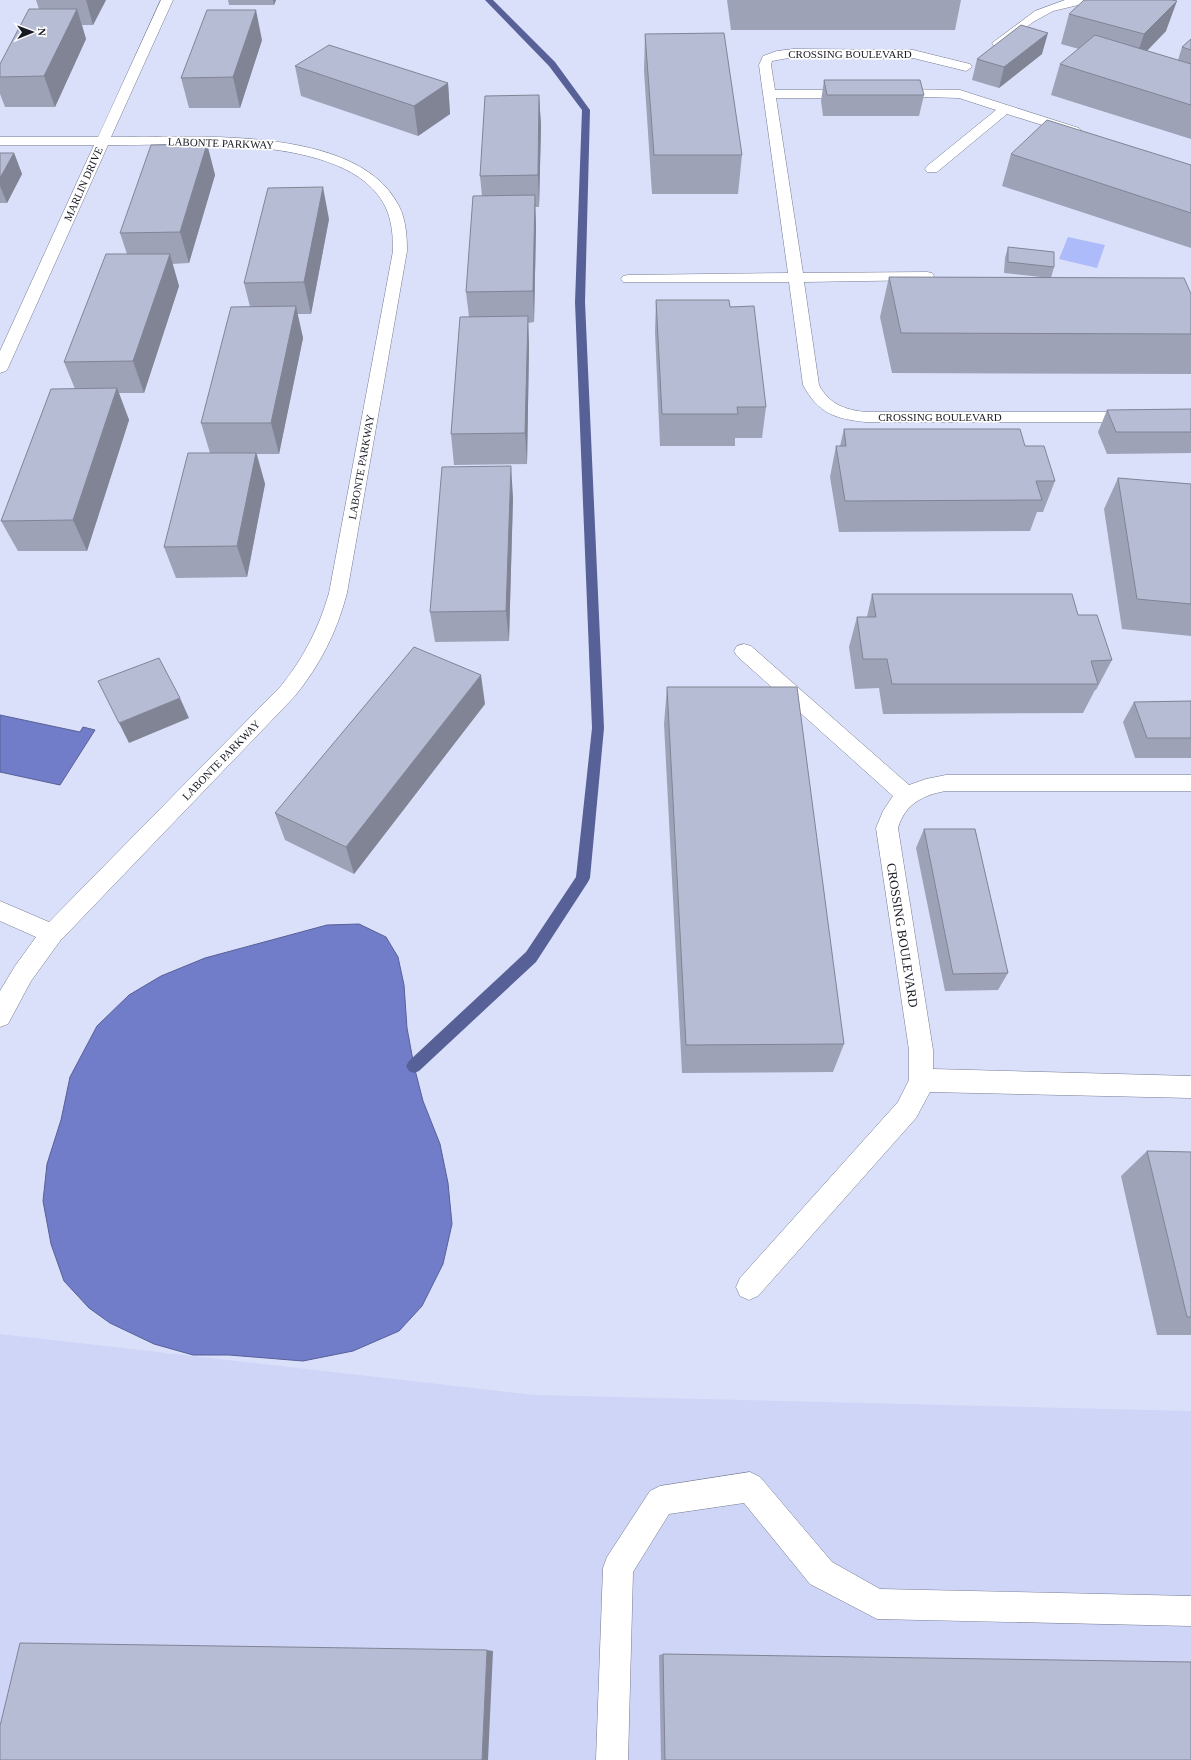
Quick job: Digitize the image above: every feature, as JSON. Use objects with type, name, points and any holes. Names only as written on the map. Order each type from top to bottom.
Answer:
[{"type":"street","name":"MARLIN DRIVE","points":[[0,368],[167,0]]},
{"type":"street","points":[[990,49],[1042,10],[1066,2],[1087,0]]},
{"type":"street","name":"CROSSING BOULEVARD","points":[[966,67],[936,58],[913,54],[786,54],[771,57],[765,65],[797,277],[811,385],[820,401],[832,410],[842,414],[866,417],[1191,417]]},
{"type":"street","points":[[878,93],[949,84],[966,67],[978,58]]},
{"type":"street","points":[[949,84],[960,94],[1089,136]]},
{"type":"street","points":[[769,94],[863,94]]},
{"type":"street","points":[[932,169],[1006,108]]},
{"type":"street","name":"LABONTE PARKWAY","points":[[0,141],[266,143],[324,155],[364,176],[381,190],[391,205],[396,218],[400,250],[338,593],[333,615],[316,653],[288,691],[52,934],[26,966],[9,996],[0,1016]]},
{"type":"street","points":[[628,279],[927,276]]},
{"type":"street","points":[[744,651],[907,796]]},
{"type":"street","name":"CROSSING BOULEVARD","points":[[749,1287],[907,1110],[917,1093],[921,1080],[921,1050],[887,828],[889,817],[907,796],[928,785],[946,783],[1191,784]]},
{"type":"street","points":[[0,911],[52,934]]},
{"type":"street","points":[[921,1080],[1191,1087]]},
{"type":"street","points":[[612,1760],[618,1568],[660,1501],[750,1487],[821,1573],[877,1604],[1191,1611]]},
{"type":"shaded area","points":[[1068,237],[1105,245],[1097,268],[1059,259]]},
{"type":"shaded area","points":[[0,715],[80,732],[83,727],[95,730],[60,785],[0,772]]},
{"type":"shaded area","points":[[359,924],[386,937],[398,957],[404,985],[407,1028],[414,1066],[423,1101],[440,1144],[448,1183],[452,1224],[443,1264],[422,1306],[399,1331],[353,1351],[303,1361],[229,1355],[193,1355],[154,1344],[110,1323],[89,1308],[64,1281],[51,1244],[43,1201],[47,1164],[61,1120],[70,1077],[97,1026],[129,995],[161,976],[205,958],[327,925]]},
{"type":"shaded area","points":[[0,1334],[534,1395],[1191,1411],[1191,1760],[0,1760]]},
{"type":"building","points":[[1084,0],[1177,1],[1144,34],[1069,14]]},
{"type":"building","points":[[29,9],[77,9],[44,76],[0,77],[0,64]]},
{"type":"building","points":[[207,10],[256,10],[233,77],[181,78]]},
{"type":"building","points":[[1021,25],[1048,33],[1004,67],[977,59]]},
{"type":"building","points":[[724,33],[742,155],[654,155],[645,34]]},
{"type":"building","points":[[1095,35],[1191,64],[1191,105],[1060,64]]},
{"type":"building","points":[[1191,39],[1191,50],[1182,47]]},
{"type":"building","points":[[329,45],[448,83],[414,106],[295,66]]},
{"type":"building","points":[[824,80],[920,80],[924,95],[827,95]]},
{"type":"building","points":[[539,95],[538,175],[480,176],[485,96]]},
{"type":"building","points":[[1047,120],[1191,165],[1191,213],[1011,154]]},
{"type":"building","points":[[207,144],[180,232],[120,233],[151,145]]},
{"type":"building","points":[[0,153],[14,153],[0,178]]},
{"type":"building","points":[[323,187],[304,282],[244,283],[268,188]]},
{"type":"building","points":[[535,195],[533,291],[466,292],[473,196]]},
{"type":"building","points":[[1008,247],[1054,252],[1054,267],[1008,262]]},
{"type":"building","points":[[106,254],[170,254],[133,361],[64,362]]},
{"type":"building","points":[[889,277],[1184,278],[1191,294],[1191,334],[901,333]]},
{"type":"building","points":[[656,300],[729,300],[730,307],[754,306],[766,407],[737,407],[738,414],[662,414]]},
{"type":"building","points":[[296,306],[271,423],[201,423],[231,307]]},
{"type":"building","points":[[528,316],[525,433],[451,434],[460,317]]},
{"type":"building","points":[[117,388],[73,520],[1,521],[51,389]]},
{"type":"building","points":[[1191,409],[1191,432],[1116,432],[1107,410]]},
{"type":"building","points":[[844,429],[1020,429],[1025,446],[1044,446],[1055,481],[1036,481],[1042,500],[845,501],[836,446],[846,446]]},
{"type":"building","points":[[188,453],[256,453],[237,546],[164,547]]},
{"type":"building","points":[[511,466],[506,611],[430,612],[442,467]]},
{"type":"building","points":[[1118,478],[1191,484],[1191,604],[1137,599]]},
{"type":"building","points":[[872,594],[1072,594],[1078,615],[1097,615],[1112,660],[1091,661],[1098,684],[892,684],[887,659],[863,659],[857,617],[876,617]]},
{"type":"building","points":[[414,647],[481,675],[346,847],[275,813]]},
{"type":"building","points":[[159,658],[180,698],[119,723],[98,681]]},
{"type":"building","points":[[667,687],[797,687],[844,1044],[686,1045]]},
{"type":"building","points":[[1191,701],[1191,738],[1147,738],[1134,702]]},
{"type":"building","points":[[924,829],[975,829],[1008,973],[953,974]]},
{"type":"building","points":[[1147,1151],[1191,1152],[1191,1317],[1187,1317]]},
{"type":"building","points":[[20,1643],[487,1650],[482,1760],[0,1760],[0,1726]]},
{"type":"building","points":[[663,1654],[1191,1662],[1191,1760],[665,1760]]},
{"type":"waterway","points":[[414,1066],[531,957],[583,878],[598,728],[580,302],[586,110],[552,64],[489,0]]}]
